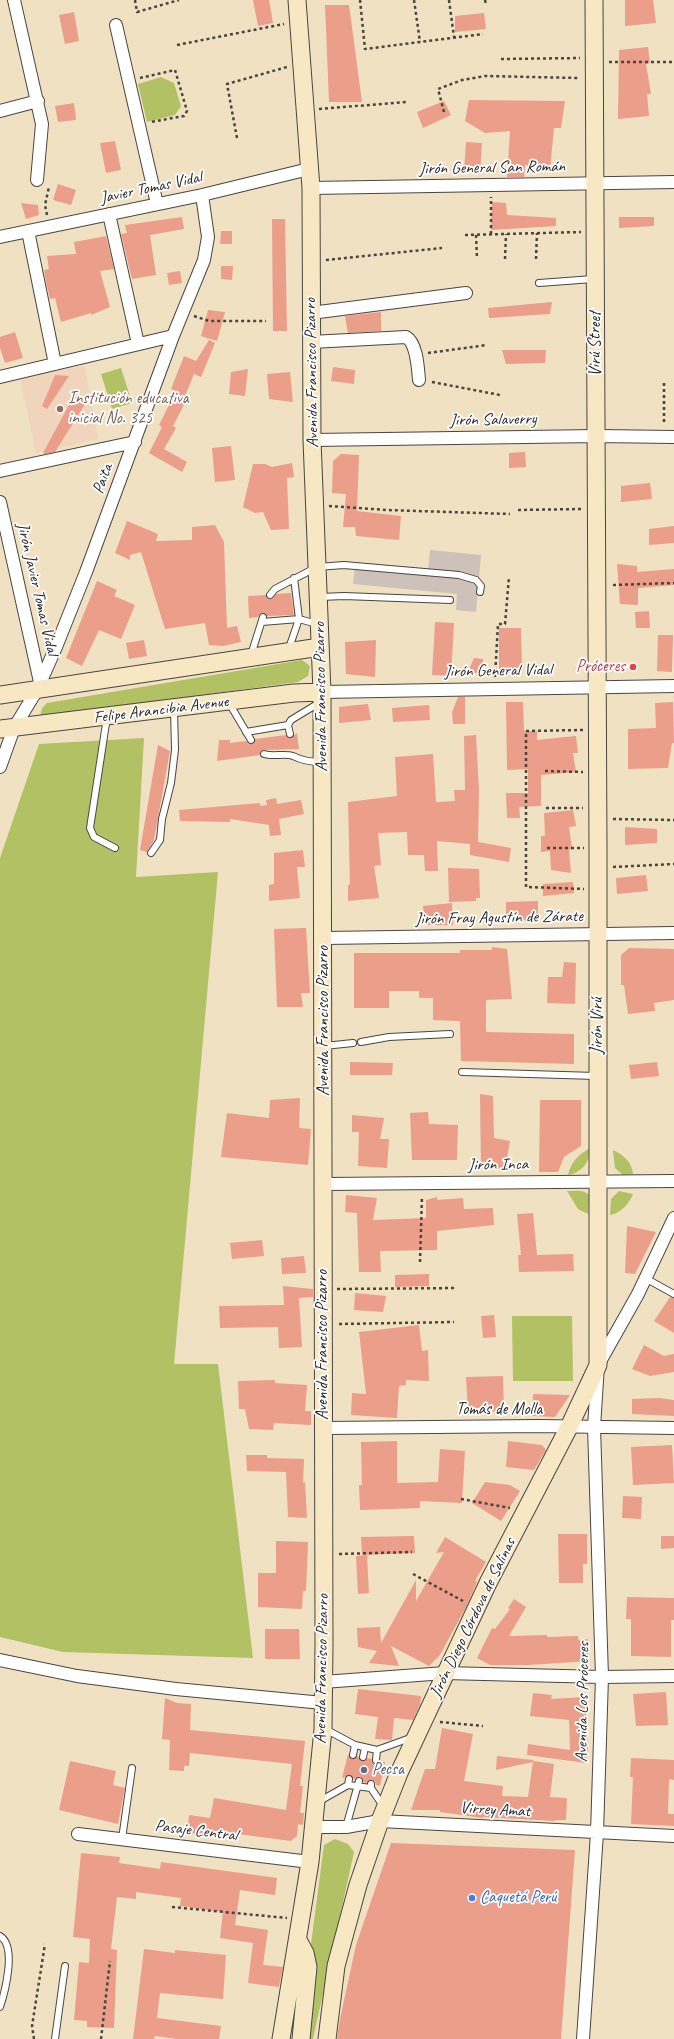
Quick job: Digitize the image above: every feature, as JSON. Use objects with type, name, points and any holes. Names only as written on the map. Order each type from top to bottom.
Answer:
[{"type":"main road","name":"Avenida Francisco Pizarro","points":[[281,2039],[310,1862],[323,1728],[324,938],[322,696],[312,440],[311,188],[296,0]]},
{"type":"main road","name":"Virú Street","points":[[594,0],[597,687]]},
{"type":"main road","points":[[0,695],[39,686],[250,658],[320,647]]},
{"type":"main road","name":"Jirón Virú","points":[[597,687],[598,1364]]},
{"type":"main road","name":"Felipe Arancibia Avenue","points":[[7,728],[174,709],[294,693],[322,696]]},
{"type":"main road","name":"Jirón Diego Córdova de Salinas","points":[[326,2039],[336,1966],[358,1885],[383,1815],[420,1728],[476,1608],[568,1427],[598,1364]]},
{"type":"main road","points":[[298,1940],[305,1953],[308,1967],[301,2039]]},
{"type":"street","points":[[14,0],[42,124],[38,176]]},
{"type":"street","points":[[116,24],[157,204]]},
{"type":"street","points":[[0,111],[38,101]]},
{"type":"street","name":"Javier Tomas Vidal","points":[[0,237],[202,195],[309,169]]},
{"type":"street","name":"Jirón General San Román","points":[[311,188],[674,182]]},
{"type":"street","name":"Paita","points":[[0,767],[7,728],[39,686],[86,572],[173,336],[204,260],[208,243],[202,195]]},
{"type":"street","points":[[109,214],[138,344]]},
{"type":"street","points":[[28,230],[55,364]]},
{"type":"street","points":[[311,313],[466,293]]},
{"type":"street","points":[[0,377],[173,336]]},
{"type":"street","points":[[311,342],[406,337],[410,339],[416,354],[419,380]]},
{"type":"street","name":"Jirón Salaverry","points":[[312,440],[596,436],[669,437]]},
{"type":"street","points":[[0,471],[134,442]]},
{"type":"street","name":"Jirón Javier Tomas Vidal","points":[[0,502],[39,686]]},
{"type":"street","name":"Jirón General Vidal","points":[[322,696],[494,688],[674,686]]},
{"type":"street","name":"Jirón Fray Agustín de Zárate","points":[[324,938],[674,933]]},
{"type":"street","name":"Jirón Inca","points":[[323,1184],[598,1180],[674,1181]]},
{"type":"street","name":"Jirón Diego Córdova de Salinas","points":[[598,1364],[645,1278],[674,1218]]},
{"type":"street","name":"Avenida Los Próceres","points":[[583,2039],[597,1833],[602,1677],[594,1427],[598,1364]]},
{"type":"street","name":"Tomás de Molla","points":[[324,1428],[539,1426],[674,1428]]},
{"type":"street","points":[[0,1660],[77,1676],[176,1689],[323,1703]]},
{"type":"street","points":[[323,1682],[446,1673],[602,1677],[674,1676]]},
{"type":"street","name":"Virrey Amat","points":[[314,1827],[346,1827],[383,1815],[597,1833],[674,1836]]},
{"type":"street","name":"Pasaje Central","points":[[78,1834],[310,1862]]},
{"type":"lane","points":[[539,283],[595,279]]},
{"type":"lane","points":[[270,595],[275,589],[317,567],[344,566],[459,575],[476,580],[481,586],[480,592]]},
{"type":"lane","points":[[288,652],[299,619],[294,578]]},
{"type":"lane","points":[[318,597],[344,596],[450,600]]},
{"type":"lane","points":[[250,658],[262,619],[299,619],[320,625]]},
{"type":"lane","points":[[290,734],[288,725],[291,720],[322,696]]},
{"type":"lane","points":[[228,702],[251,740]]},
{"type":"lane","points":[[151,853],[160,840],[162,819],[171,783],[175,750],[174,709]]},
{"type":"lane","points":[[107,717],[90,828],[94,837],[115,848]]},
{"type":"lane","points":[[246,732],[288,725]]},
{"type":"lane","points":[[264,754],[269,756],[292,753],[297,759],[323,762]]},
{"type":"lane","points":[[361,1042],[389,1037],[450,1034]]},
{"type":"lane","points":[[323,1046],[353,1043]]},
{"type":"lane","points":[[462,1072],[598,1076]]},
{"type":"lane","points":[[645,1278],[674,1294]]},
{"type":"lane","points":[[323,1728],[355,1745],[377,1750],[420,1728]]},
{"type":"lane","points":[[353,1755],[355,1745]]},
{"type":"lane","points":[[363,1757],[365,1748]]},
{"type":"lane","points":[[376,1760],[377,1750]]},
{"type":"lane","points":[[122,1839],[132,1768]]},
{"type":"lane","points":[[316,1804],[348,1782],[371,1786],[383,1815]]},
{"type":"lane","points":[[346,1827],[358,1784]]},
{"type":"lane","points":[[0,1936],[7,1944],[9,1956],[8,1972],[0,2007]]},
{"type":"lane","points":[[55,2039],[65,1966]]},
{"type":"path","points":[[135,0],[137,12],[179,0]]},
{"type":"path","points":[[360,0],[366,49],[482,34]]},
{"type":"path","points":[[414,0],[420,42]]},
{"type":"path","points":[[449,0],[454,37]]},
{"type":"path","points":[[485,0],[486,4]]},
{"type":"path","points":[[177,46],[298,21]]},
{"type":"path","points":[[501,59],[594,66]]},
{"type":"path","points":[[444,112],[438,89],[462,80],[485,76],[594,66],[674,62]]},
{"type":"path","points":[[237,138],[227,84],[301,63]]},
{"type":"path","points":[[128,81],[175,70],[187,111],[184,116],[150,122]]},
{"type":"path","points":[[304,107],[310,109],[406,102]]},
{"type":"path","points":[[38,176],[51,174],[45,204],[48,226]]},
{"type":"path","points":[[491,185],[491,234]]},
{"type":"path","points":[[465,235],[595,232]]},
{"type":"path","points":[[536,259],[537,233]]},
{"type":"path","points":[[504,259],[506,234]]},
{"type":"path","points":[[476,235],[477,259]]},
{"type":"path","points":[[311,262],[442,248]]},
{"type":"path","points":[[183,312],[209,321],[266,321]]},
{"type":"path","points":[[416,354],[487,345]]},
{"type":"path","points":[[419,380],[500,395]]},
{"type":"path","points":[[664,383],[669,437]]},
{"type":"path","points":[[314,504],[387,510],[510,514]]},
{"type":"path","points":[[518,510],[597,509]]},
{"type":"path","points":[[494,688],[498,624],[505,624],[509,578]]},
{"type":"path","points":[[597,586],[674,584]]},
{"type":"path","points":[[597,729],[526,731],[526,887],[598,889]]},
{"type":"path","points":[[545,771],[597,772]]},
{"type":"path","points":[[546,808],[674,820]]},
{"type":"path","points":[[547,848],[598,848]]},
{"type":"path","points":[[598,868],[674,864]]},
{"type":"path","points":[[420,1262],[422,1183]]},
{"type":"path","points":[[323,1289],[457,1288]]},
{"type":"path","points":[[323,1324],[454,1322]]},
{"type":"path","points":[[461,1498],[524,1512]]},
{"type":"path","points":[[324,1554],[412,1552]]},
{"type":"path","points":[[413,1574],[476,1608]]},
{"type":"path","points":[[420,1728],[483,1726]]},
{"type":"path","points":[[172,1907],[290,1918]]},
{"type":"path","points":[[34,2039],[32,2026],[45,1944]]},
{"type":"path","points":[[101,2039],[110,1960]]},
{"type":"shaded area","name":"Institución educativa inicial No. 325","points":[[85,366],[98,439],[36,453],[20,378]]},
{"type":"shaded area","points":[[430,550],[481,555],[476,612],[456,610],[457,594],[353,584],[355,564],[428,571]]},
{"type":"green space","points":[[161,77],[174,83],[181,106],[175,115],[147,122],[138,84]]},
{"type":"green space","points":[[121,368],[132,403],[112,409],[101,374]]},
{"type":"green space","points":[[302,660],[310,666],[308,676],[298,682],[40,717],[42,708],[47,703]]},
{"type":"green space","points":[[144,738],[136,877],[218,872],[174,1364],[218,1364],[253,1658],[63,1652],[0,1637],[0,858],[39,744]]},
{"type":"green space","points":[[590,1148],[590,1153],[586,1163],[581,1170],[568,1175],[571,1166],[576,1159]]},
{"type":"green space","points":[[613,1150],[627,1159],[633,1174],[623,1175],[615,1168]]},
{"type":"green space","points":[[567,1191],[582,1191],[589,1195],[588,1214],[578,1209]]},
{"type":"green space","points":[[619,1191],[633,1194],[624,1208],[610,1215],[611,1199]]},
{"type":"green space","points":[[512,1316],[572,1316],[573,1381],[513,1381]]},
{"type":"green space","points":[[335,1839],[348,1844],[354,1852],[313,2039],[309,2039],[315,1957],[311,1944],[324,1845]]},
{"type":"building","points":[[253,0],[269,0],[273,23],[258,26]]},
{"type":"building","points":[[625,0],[653,0],[656,23],[625,26]]},
{"type":"building","points":[[325,5],[349,5],[362,102],[329,102]]},
{"type":"building","points":[[74,12],[79,41],[65,44],[59,15]]},
{"type":"building","points":[[484,13],[486,29],[455,32],[455,16]]},
{"type":"building","points":[[648,47],[650,63],[646,64],[651,94],[647,94],[649,116],[618,119],[619,50]]},
{"type":"building","points":[[469,100],[565,101],[561,128],[554,128],[550,169],[525,165],[524,177],[507,177],[510,131],[485,133],[465,121]]},
{"type":"building","points":[[444,101],[451,115],[423,128],[417,112]]},
{"type":"building","points":[[74,103],[76,120],[58,122],[55,106]]},
{"type":"building","points":[[115,141],[121,170],[106,173],[100,143]]},
{"type":"building","points":[[466,142],[482,143],[480,174],[464,171]]},
{"type":"building","points":[[58,184],[76,190],[71,205],[53,200]]},
{"type":"building","points":[[492,202],[506,203],[507,215],[556,218],[556,226],[491,230]]},
{"type":"building","points":[[21,203],[38,205],[39,215],[26,219]]},
{"type":"building","points":[[182,217],[184,229],[150,235],[156,275],[132,279],[121,234],[127,233],[125,225]]},
{"type":"building","points":[[619,217],[654,217],[654,226],[619,228]]},
{"type":"building","points":[[272,219],[285,219],[287,331],[273,331]]},
{"type":"building","points":[[221,231],[232,231],[232,244],[220,244]]},
{"type":"building","points":[[106,236],[114,269],[100,271],[110,307],[91,315],[91,313],[61,322],[55,298],[50,299],[46,282],[44,270],[49,269],[47,256],[76,254],[74,242]]},
{"type":"building","points":[[221,266],[233,266],[232,280],[221,279]]},
{"type":"building","points":[[180,271],[182,283],[169,285],[167,273]]},
{"type":"building","points":[[552,302],[550,314],[489,318],[488,308]]},
{"type":"building","points":[[208,310],[225,312],[217,341],[201,336]]},
{"type":"building","points":[[381,312],[381,331],[348,333],[345,316]]},
{"type":"building","points":[[15,332],[23,358],[5,363],[0,348],[0,337]]},
{"type":"building","points":[[209,340],[215,343],[201,377],[194,374],[183,401],[185,403],[173,426],[176,428],[164,449],[187,462],[182,472],[149,453],[162,427],[159,425],[171,401],[169,400],[174,390],[171,389],[184,356],[196,361]]},
{"type":"building","points":[[502,350],[546,350],[545,363],[506,364]]},
{"type":"building","points":[[333,367],[355,370],[354,384],[331,381]]},
{"type":"building","points":[[248,369],[245,396],[229,394],[231,372]]},
{"type":"building","points":[[290,372],[293,402],[269,399],[267,374]]},
{"type":"building","points":[[55,375],[69,376],[47,409],[42,406]]},
{"type":"building","points":[[75,394],[87,401],[55,452],[43,453]]},
{"type":"building","points":[[231,446],[235,480],[215,482],[212,448]]},
{"type":"building","points":[[525,452],[526,467],[509,468],[509,453]]},
{"type":"building","points":[[341,454],[359,455],[357,511],[401,516],[399,540],[356,536],[355,527],[343,527],[346,494],[332,493],[333,461]]},
{"type":"building","points":[[292,463],[294,477],[287,478],[289,529],[271,530],[263,512],[255,513],[243,507],[253,464],[265,464],[272,467]]},
{"type":"building","points":[[650,483],[652,499],[621,502],[621,486]]},
{"type":"building","points":[[127,521],[158,534],[156,541],[192,540],[192,527],[215,525],[224,542],[227,628],[237,626],[241,642],[223,646],[209,645],[205,623],[165,629],[141,552],[130,555],[130,560],[115,553]]},
{"type":"building","points":[[674,526],[674,543],[649,545],[649,529]]},
{"type":"building","points":[[617,564],[637,566],[637,572],[674,569],[674,585],[638,588],[638,605],[620,604]]},
{"type":"building","points":[[97,581],[117,590],[114,596],[135,605],[121,639],[99,630],[82,666],[66,658]]},
{"type":"building","points":[[291,593],[294,615],[267,616],[262,613],[258,617],[249,618],[248,596],[266,595],[270,599],[276,594]]},
{"type":"building","points":[[649,611],[650,628],[636,628],[635,612]]},
{"type":"building","points":[[435,622],[454,623],[451,676],[432,675]]},
{"type":"building","points":[[499,628],[521,628],[522,669],[499,669]]},
{"type":"building","points":[[658,635],[673,635],[672,672],[657,671]]},
{"type":"building","points":[[144,640],[147,656],[129,659],[126,643]]},
{"type":"building","points":[[376,640],[375,677],[346,674],[345,642]]},
{"type":"building","points":[[474,658],[483,659],[483,674],[468,672]]},
{"type":"building","points":[[458,697],[465,697],[465,724],[453,724],[452,712]]},
{"type":"building","points":[[506,702],[523,702],[524,731],[537,731],[537,740],[576,736],[578,753],[573,753],[576,772],[541,775],[541,806],[519,807],[520,818],[507,818],[506,793],[528,793],[528,769],[507,770]]},
{"type":"building","points":[[673,702],[674,743],[672,743],[668,768],[628,769],[628,729],[656,728],[655,703]]},
{"type":"building","points":[[368,704],[371,720],[339,723],[339,707]]},
{"type":"building","points":[[429,705],[430,720],[393,722],[392,708]]},
{"type":"building","points":[[297,733],[299,749],[263,750],[260,755],[217,761],[219,740],[230,740],[230,743],[246,741],[251,744],[255,739],[286,735],[291,738]]},
{"type":"building","points":[[476,735],[479,791],[478,842],[511,848],[509,862],[470,855],[470,844],[437,841],[438,871],[425,871],[424,855],[408,855],[407,832],[378,833],[381,865],[374,866],[379,898],[348,901],[348,885],[350,884],[348,802],[397,796],[395,757],[433,754],[436,802],[455,801],[454,790],[465,790],[464,736]]},
{"type":"building","points":[[158,745],[170,751],[154,840],[147,852],[140,850]]},
{"type":"building","points":[[276,798],[277,804],[301,800],[304,814],[279,819],[281,835],[270,836],[269,825],[230,819],[230,822],[180,821],[179,810],[260,803],[260,806],[267,805],[266,800]]},
{"type":"building","points":[[573,810],[576,826],[569,827],[572,849],[569,850],[571,873],[551,870],[550,851],[541,852],[541,836],[545,836],[544,813]]},
{"type":"building","points":[[625,827],[657,829],[657,843],[625,845]]},
{"type":"building","points":[[303,850],[305,867],[297,867],[300,898],[269,901],[269,885],[274,884],[274,853]]},
{"type":"building","points":[[448,868],[479,869],[480,898],[476,898],[476,901],[449,902]]},
{"type":"building","points":[[646,875],[648,891],[617,894],[616,878]]},
{"type":"building","points":[[573,882],[574,893],[543,896],[543,884]]},
{"type":"building","points":[[538,901],[538,920],[506,921],[506,902]]},
{"type":"building","points":[[452,903],[453,925],[425,925],[423,906]]},
{"type":"building","points":[[306,928],[310,993],[301,993],[303,1007],[277,1007],[274,929]]},
{"type":"building","points":[[492,947],[507,949],[512,999],[486,1000],[486,1032],[574,1034],[574,1064],[461,1061],[460,1021],[433,1020],[433,998],[419,998],[419,991],[389,991],[389,1008],[354,1008],[354,953],[460,953],[460,950],[492,950]]},
{"type":"building","points":[[629,948],[674,949],[674,1000],[654,1003],[655,1011],[628,1014],[624,985],[621,985],[621,955]]},
{"type":"building","points":[[564,962],[576,963],[575,1004],[547,1003],[548,977],[562,977]]},
{"type":"building","points":[[350,1062],[393,1063],[392,1075],[350,1075]]},
{"type":"building","points":[[657,1062],[659,1076],[631,1079],[629,1065]]},
{"type":"building","points":[[480,1094],[493,1096],[494,1138],[510,1141],[505,1169],[481,1168]]},
{"type":"building","points":[[300,1098],[299,1128],[311,1129],[308,1165],[221,1157],[227,1113],[269,1118],[270,1100]]},
{"type":"building","points":[[540,1100],[581,1100],[581,1146],[564,1157],[558,1172],[539,1172]]},
{"type":"building","points":[[428,1112],[429,1124],[458,1125],[457,1160],[412,1160],[410,1113]]},
{"type":"building","points":[[352,1115],[384,1118],[380,1139],[389,1139],[387,1168],[358,1166],[359,1132],[352,1132]]},
{"type":"building","points":[[346,1195],[377,1198],[373,1220],[426,1218],[426,1200],[437,1197],[437,1200],[463,1198],[464,1209],[493,1208],[494,1225],[437,1231],[437,1250],[380,1251],[381,1272],[359,1272],[357,1213],[345,1212]]},
{"type":"building","points":[[533,1213],[537,1255],[573,1254],[574,1271],[519,1272],[518,1255],[521,1255],[517,1214]]},
{"type":"building","points":[[627,1226],[656,1232],[635,1274],[625,1273]]},
{"type":"building","points":[[262,1240],[264,1256],[232,1259],[230,1243]]},
{"type":"building","points":[[304,1256],[306,1273],[282,1274],[281,1258]]},
{"type":"building","points":[[429,1274],[429,1286],[395,1287],[395,1275]]},
{"type":"building","points":[[283,1286],[313,1289],[313,1297],[299,1298],[302,1347],[279,1348],[278,1327],[220,1328],[219,1306],[284,1305]]},
{"type":"building","points":[[355,1293],[386,1296],[383,1312],[354,1310]]},
{"type":"building","points":[[670,1297],[674,1298],[674,1333],[654,1321]]},
{"type":"building","points":[[494,1315],[496,1337],[483,1338],[481,1316]]},
{"type":"building","points":[[419,1325],[422,1351],[428,1350],[429,1381],[406,1380],[406,1385],[399,1386],[397,1418],[351,1415],[352,1393],[366,1394],[359,1332]]},
{"type":"building","points":[[644,1345],[664,1356],[674,1354],[674,1372],[650,1376],[632,1369]]},
{"type":"building","points":[[503,1376],[504,1411],[468,1412],[466,1377]]},
{"type":"building","points":[[275,1380],[275,1383],[307,1385],[305,1411],[311,1411],[311,1425],[274,1423],[273,1430],[249,1429],[245,1409],[239,1409],[238,1381]]},
{"type":"building","points":[[533,1394],[570,1395],[555,1417],[532,1416]]},
{"type":"building","points":[[659,1398],[674,1400],[674,1416],[632,1414],[632,1399]]},
{"type":"building","points":[[397,1441],[397,1483],[438,1482],[440,1449],[465,1451],[462,1503],[420,1501],[420,1508],[360,1510],[359,1485],[362,1485],[361,1442]]},
{"type":"building","points":[[508,1441],[542,1445],[546,1450],[534,1470],[506,1467]]},
{"type":"building","points":[[672,1445],[674,1483],[633,1485],[631,1447]]},
{"type":"building","points":[[246,1455],[267,1455],[267,1458],[304,1459],[303,1483],[305,1482],[307,1518],[288,1517],[286,1472],[247,1471]]},
{"type":"building","points":[[485,1482],[510,1485],[520,1491],[501,1521],[472,1503]]},
{"type":"building","points":[[623,1496],[642,1497],[641,1519],[622,1518]]},
{"type":"building","points":[[558,1534],[587,1534],[587,1564],[583,1564],[583,1583],[559,1583]]},
{"type":"building","points":[[414,1536],[415,1553],[362,1555],[361,1537]]},
{"type":"building","points":[[661,1536],[674,1536],[674,1548],[661,1549]]},
{"type":"building","points":[[445,1537],[486,1562],[475,1581],[477,1582],[466,1607],[440,1655],[429,1666],[391,1646],[399,1666],[369,1663],[377,1651],[358,1647],[357,1628],[380,1627],[381,1643],[416,1580],[416,1601],[444,1552],[436,1553]]},
{"type":"building","points":[[276,1541],[308,1542],[306,1591],[303,1591],[302,1609],[258,1607],[258,1573],[276,1573]]},
{"type":"building","points":[[367,1555],[369,1593],[358,1594],[356,1556]]},
{"type":"building","points":[[627,1597],[674,1598],[674,1620],[671,1620],[671,1657],[631,1656],[631,1619],[626,1619]]},
{"type":"building","points":[[514,1599],[526,1607],[509,1636],[578,1636],[578,1640],[588,1639],[588,1661],[529,1665],[490,1665],[477,1658],[492,1628],[495,1629],[510,1609],[508,1608]]},
{"type":"building","points":[[265,1629],[299,1629],[300,1659],[265,1659]]},
{"type":"building","points":[[358,1689],[421,1696],[420,1705],[413,1720],[394,1718],[392,1740],[375,1739],[378,1717],[355,1714]]},
{"type":"building","points":[[666,1692],[668,1725],[636,1726],[633,1694]]},
{"type":"building","points":[[533,1693],[552,1695],[551,1699],[585,1697],[588,1749],[586,1763],[527,1755],[528,1744],[570,1750],[569,1720],[530,1716]]},
{"type":"building","points":[[165,1698],[177,1703],[191,1704],[190,1730],[305,1741],[300,1786],[303,1786],[300,1813],[304,1813],[303,1825],[298,1824],[297,1836],[291,1841],[238,1834],[237,1839],[187,1833],[189,1815],[210,1818],[214,1798],[286,1810],[292,1764],[190,1753],[189,1766],[184,1766],[184,1771],[169,1770],[170,1740],[162,1739]]},
{"type":"building","points":[[442,1728],[473,1734],[464,1781],[503,1786],[502,1796],[528,1797],[533,1761],[554,1764],[550,1797],[567,1798],[566,1820],[555,1821],[483,1818],[440,1812],[440,1810],[411,1810],[425,1769],[435,1769]]},
{"type":"building","name":"Pecsa","points":[[348,1754],[352,1759],[357,1756],[362,1761],[367,1758],[372,1759],[375,1764],[380,1761],[385,1762],[380,1786],[376,1785],[375,1781],[371,1780],[367,1783],[363,1782],[362,1778],[360,1777],[355,1780],[350,1775],[342,1778]]},
{"type":"building","points":[[497,1756],[533,1760],[533,1762],[496,1770]]},
{"type":"building","points":[[631,1758],[674,1760],[674,1780],[669,1779],[668,1814],[674,1814],[674,1826],[631,1824],[633,1777],[630,1777]]},
{"type":"building","points":[[70,1761],[116,1771],[113,1785],[125,1788],[118,1824],[59,1810]]},
{"type":"building","name":"Caquetá Perú","points":[[391,1843],[575,1850],[561,2039],[337,2039],[356,1945]]},
{"type":"building","points":[[81,1853],[120,1857],[119,1863],[160,1869],[161,1862],[277,1878],[275,1895],[240,1890],[235,1925],[268,1930],[263,1965],[283,1967],[279,1987],[248,1983],[253,1943],[220,1938],[223,1912],[180,1906],[181,1898],[136,1892],[136,1899],[117,1897],[111,1949],[117,1950],[114,2028],[87,2027],[87,2021],[74,2020],[79,1962],[89,1963],[90,1939],[73,1937]]},
{"type":"building","points":[[144,1949],[175,1953],[175,1950],[226,1955],[223,1999],[160,1993],[157,2018],[221,2026],[219,2039],[177,2039],[155,2036],[154,2039],[133,2039]]},
{"type":"place","name":"Institución educativa inicial No. 325","points":[[60,409]]},
{"type":"place","name":"Próceres","points":[[633,667]]},
{"type":"place","name":"Pecsa","points":[[364,1770]]},
{"type":"place","name":"Caquetá Perú","points":[[472,1898]]}]
